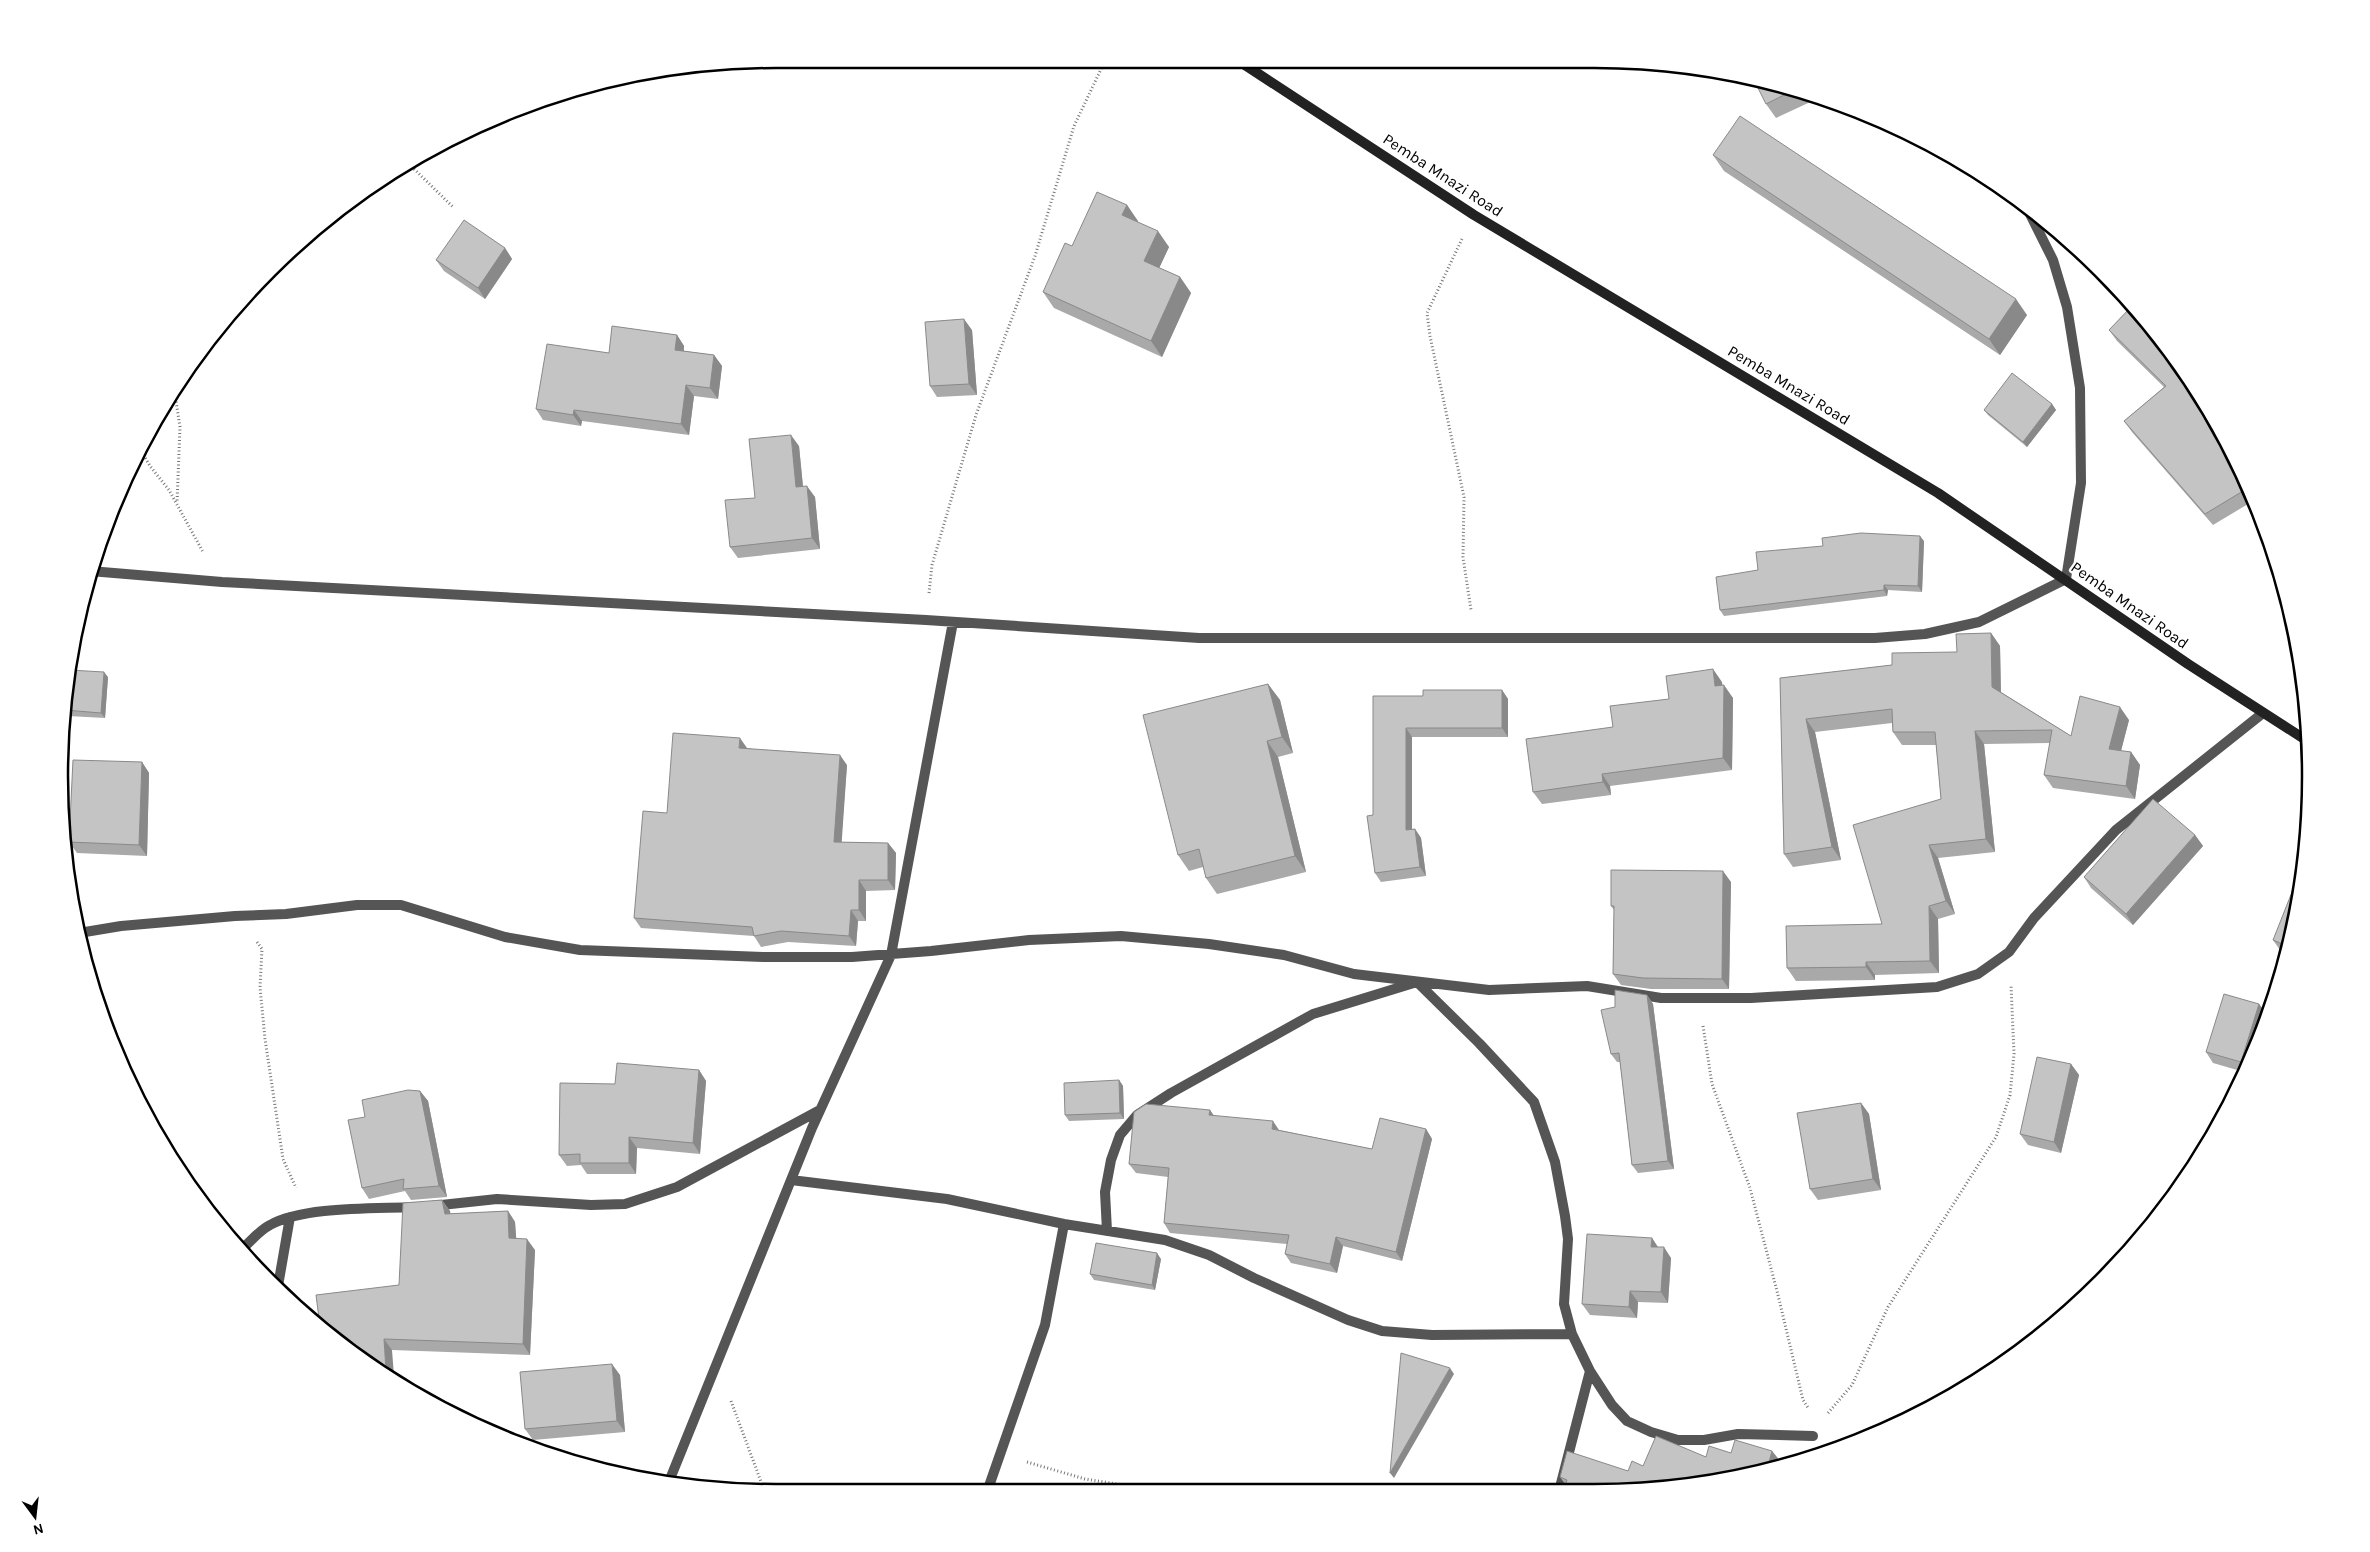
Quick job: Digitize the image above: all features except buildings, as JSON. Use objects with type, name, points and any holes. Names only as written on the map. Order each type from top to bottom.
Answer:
[{"type":"main road","name":"Pemba Mnazi Road","points":[[1250,68],[1474,215],[1930,488],[2301,737]]},
{"type":"street","points":[[98,572],[222,582],[926,620],[1199,638],[1875,638],[1925,634],[1979,622],[2066,579],[2081,483],[2080,388],[2067,308],[2053,260],[2033,221]]},
{"type":"street","points":[[671,1476],[820,1110],[891,955],[953,622]]},
{"type":"street","points":[[85,932],[121,926],[235,916],[286,914],[357,905],[401,905],[506,937],[580,950],[763,957],[891,955],[1029,940],[1121,936],[1219,945],[1284,955],[1354,974],[1489,990],[1587,986],[1661,998],[1751,998],[1937,986],[1978,974],[2009,952],[2034,918],[2116,830],[2263,712]]},
{"type":"street","points":[[1107,1231],[1105,1192],[1111,1160],[1120,1135],[1137,1115],[1171,1093],[1313,1014],[1417,982]]},
{"type":"street","points":[[1417,982],[1479,1043],[1534,1102],[1556,1162],[1566,1216],[1568,1239],[1564,1304],[1572,1334],[1590,1371],[1612,1405],[1627,1421],[1678,1440],[1704,1440],[1738,1434],[1813,1436]]},
{"type":"street","points":[[246,1246],[269,1225],[290,1217],[318,1213],[427,1206],[497,1199],[591,1205],[625,1204],[677,1187],[820,1110]]},
{"type":"street","points":[[791,1180],[947,1199],[1064,1224],[1165,1240],[1209,1255],[1254,1278],[1348,1320],[1382,1331],[1432,1335],[1572,1334]]},
{"type":"street","points":[[279,1281],[290,1217]]},
{"type":"street","points":[[989,1484],[1045,1325],[1064,1224]]},
{"type":"street","points":[[1561,1484],[1590,1371]]},
{"type":"path","points":[[926,620],[932,565],[976,415],[1035,256],[1074,126],[1102,68]]},
{"type":"path","points":[[413,168],[454,208]]},
{"type":"path","points":[[1474,215],[1427,313],[1430,336],[1464,497],[1463,557],[1475,638]]},
{"type":"path","points":[[176,400],[180,427],[177,504]]},
{"type":"path","points":[[144,456],[169,490],[206,558],[222,582]]},
{"type":"path","points":[[235,916],[262,950],[260,987],[265,1038],[283,1159],[294,1187],[318,1213]]},
{"type":"path","points":[[1813,1436],[1818,1423],[1852,1386],[1888,1307],[1996,1137],[2010,1095],[2014,1054],[2009,952]]},
{"type":"path","points":[[1697,998],[1712,1084],[1750,1188],[1803,1400],[1818,1423]]},
{"type":"path","points":[[717,1362],[761,1484]]},
{"type":"path","points":[[1000,1454],[1085,1479],[1117,1484]]}]
